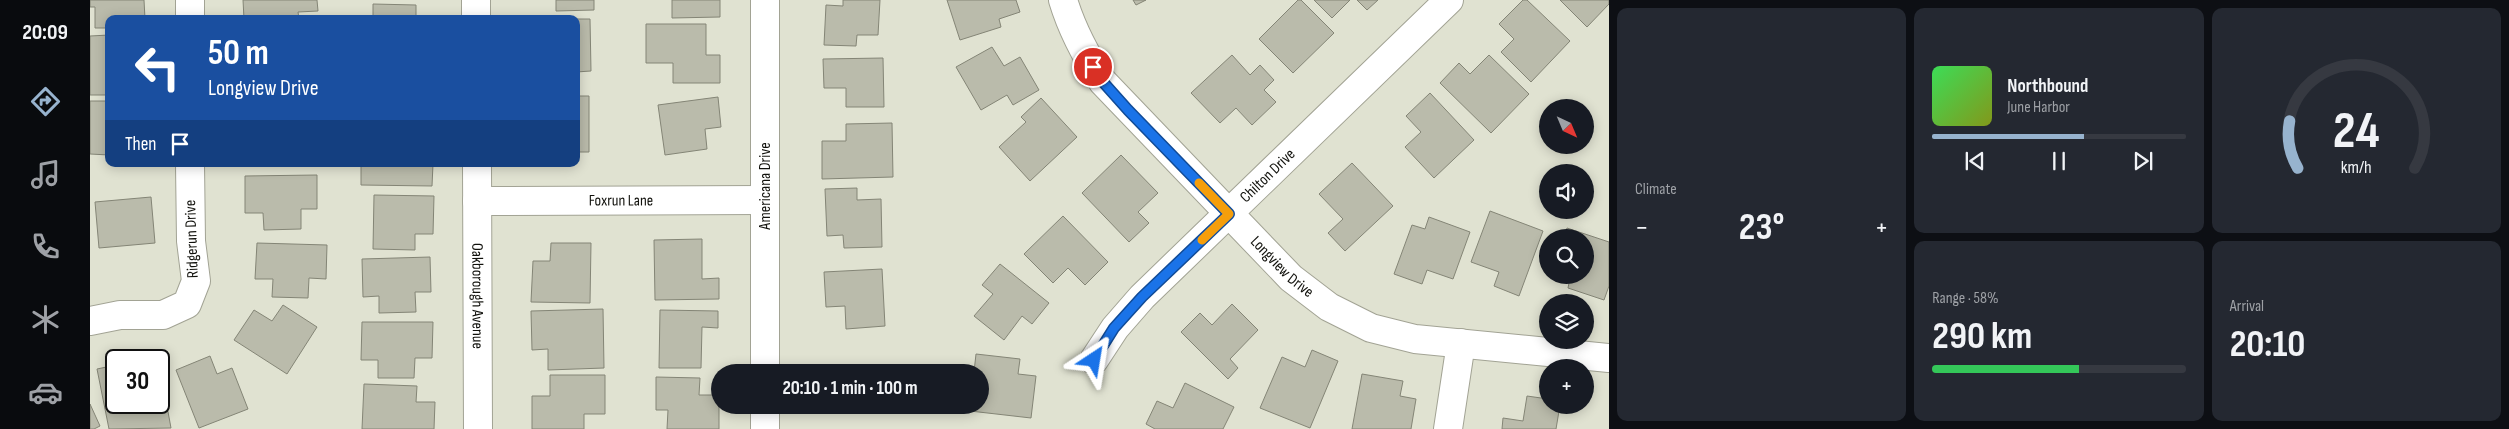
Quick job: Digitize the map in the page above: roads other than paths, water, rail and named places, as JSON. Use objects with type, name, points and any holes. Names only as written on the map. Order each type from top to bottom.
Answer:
[{"type":"street","points":[[190,0],[190,15]]},
{"type":"street","points":[[476,0],[476,15]]},
{"type":"street","name":"Americana Drive","points":[[764,0],[765,364]]},
{"type":"street","name":"Longview Drive","points":[[1063,0],[1069,21],[1083,51],[1103,82],[1291,278],[1329,308],[1371,328],[1415,339],[1609,358]]},
{"type":"street","name":"Chilton Drive","points":[[1094,360],[1114,328],[1142,297],[1449,0]]},
{"type":"street","name":"Ridgerun Drive","points":[[90,321],[120,315],[163,315],[186,304],[196,281],[191,241],[190,167]]},
{"type":"street","name":"Oakborough Avenue","points":[[477,167],[478,429]]},
{"type":"street","name":"Foxrun Lane","points":[[477,201],[765,200]]},
{"type":"street","points":[[1448,429],[1461,343]]},
{"type":"street","points":[[765,414],[766,429]]}]
